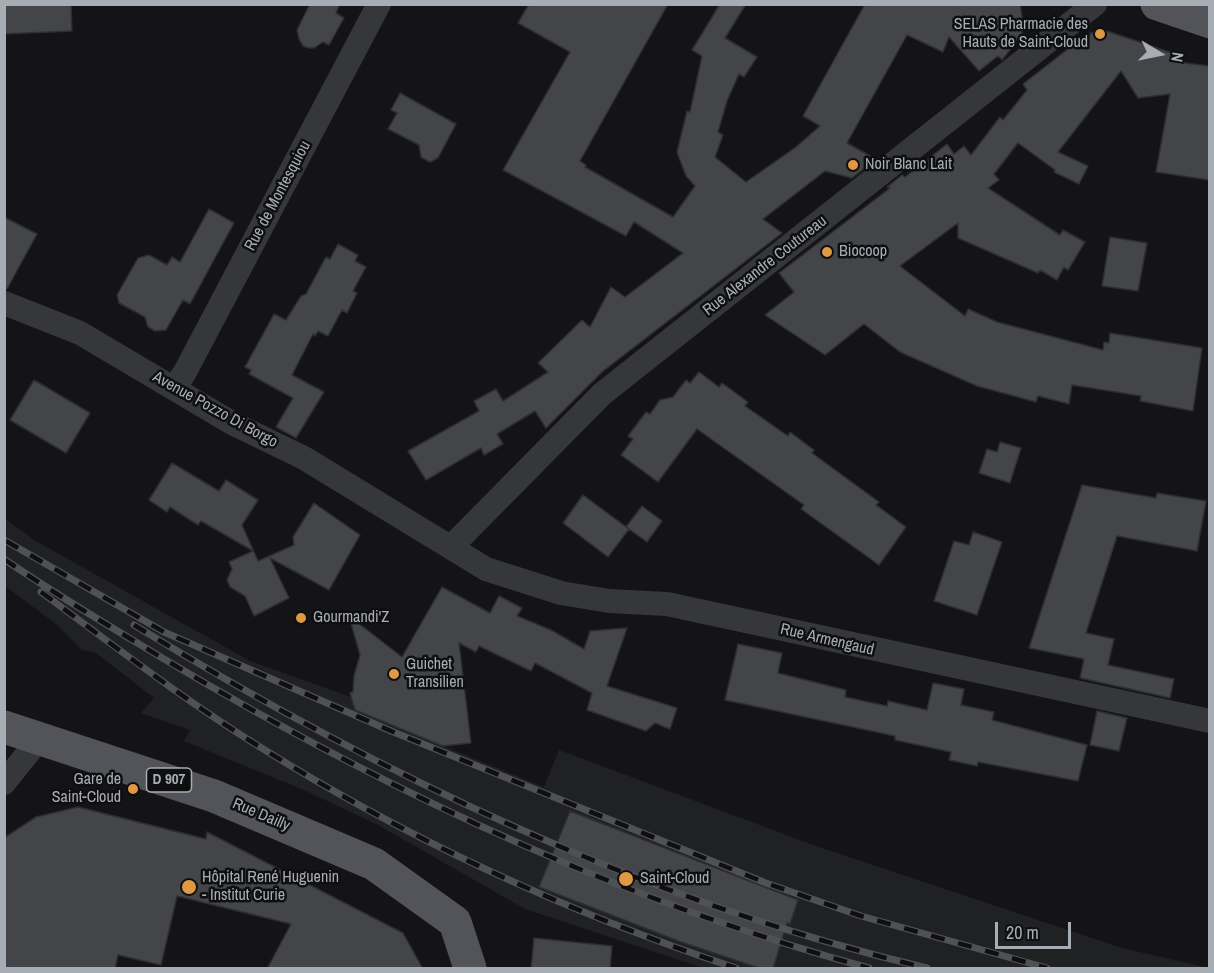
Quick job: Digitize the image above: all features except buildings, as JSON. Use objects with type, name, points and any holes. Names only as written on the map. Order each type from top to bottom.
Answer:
[{"type":"main road","points":[[1157,4],[1209,22]]},
{"type":"main road","name":"Rue Dailly","points":[[4,727],[214,796],[374,864],[455,922],[470,969]]},
{"type":"street","name":"Rue de Montesquiou","points":[[175,387],[379,4]]},
{"type":"street","name":"Rue Alexandre Coutureau","points":[[452,546],[602,394],[1095,4]]},
{"type":"street","name":"Avenue Pozzo Di Borgo","points":[[4,303],[80,333],[175,387],[232,423],[304,458],[452,546]]},
{"type":"street","name":"Rue Armengaud","points":[[452,546],[486,569],[561,593],[609,601],[667,604],[1209,721]]},
{"type":"street","points":[[4,783],[40,738]]},
{"type":"shaded area","points":[[4,518],[34,540],[250,661],[351,697],[355,710],[544,787],[559,750],[816,846],[1122,948],[1209,968],[703,968],[525,909],[376,824],[306,791],[184,741],[190,730],[141,713],[154,698],[96,653],[82,650],[56,624],[5,586]]},
{"type":"railway","points":[[6,541],[164,632],[391,731],[766,883],[861,916],[1047,968]]},
{"type":"railway","points":[[4,559],[104,623],[247,707],[418,797],[595,875],[685,910],[777,941],[869,968]]},
{"type":"railway","points":[[41,592],[149,672],[232,729],[316,781],[374,813],[491,872],[551,898],[674,947],[736,968]]},
{"type":"railway","points":[[134,625],[322,733],[517,828],[617,870],[719,908],[822,940],[927,968]]},
{"type":"place","name":"SELAS Pharmacie des Hauts de Saint-Cloud","points":[[1100,34]]},
{"type":"place","name":"Noir Blanc Lait","points":[[853,165]]},
{"type":"place","name":"Biocoop","points":[[827,252]]},
{"type":"place","name":"Gourmandi'Z","points":[[301,618]]},
{"type":"place","name":"Guichet Transilien","points":[[394,674]]},
{"type":"place","name":"Gare de Saint-Cloud","points":[[133,789]]},
{"type":"place","name":"Saint-Cloud","points":[[626,879]]},
{"type":"place","name":"Hôpital René Huguenin - Institut Curie","points":[[189,887]]}]
